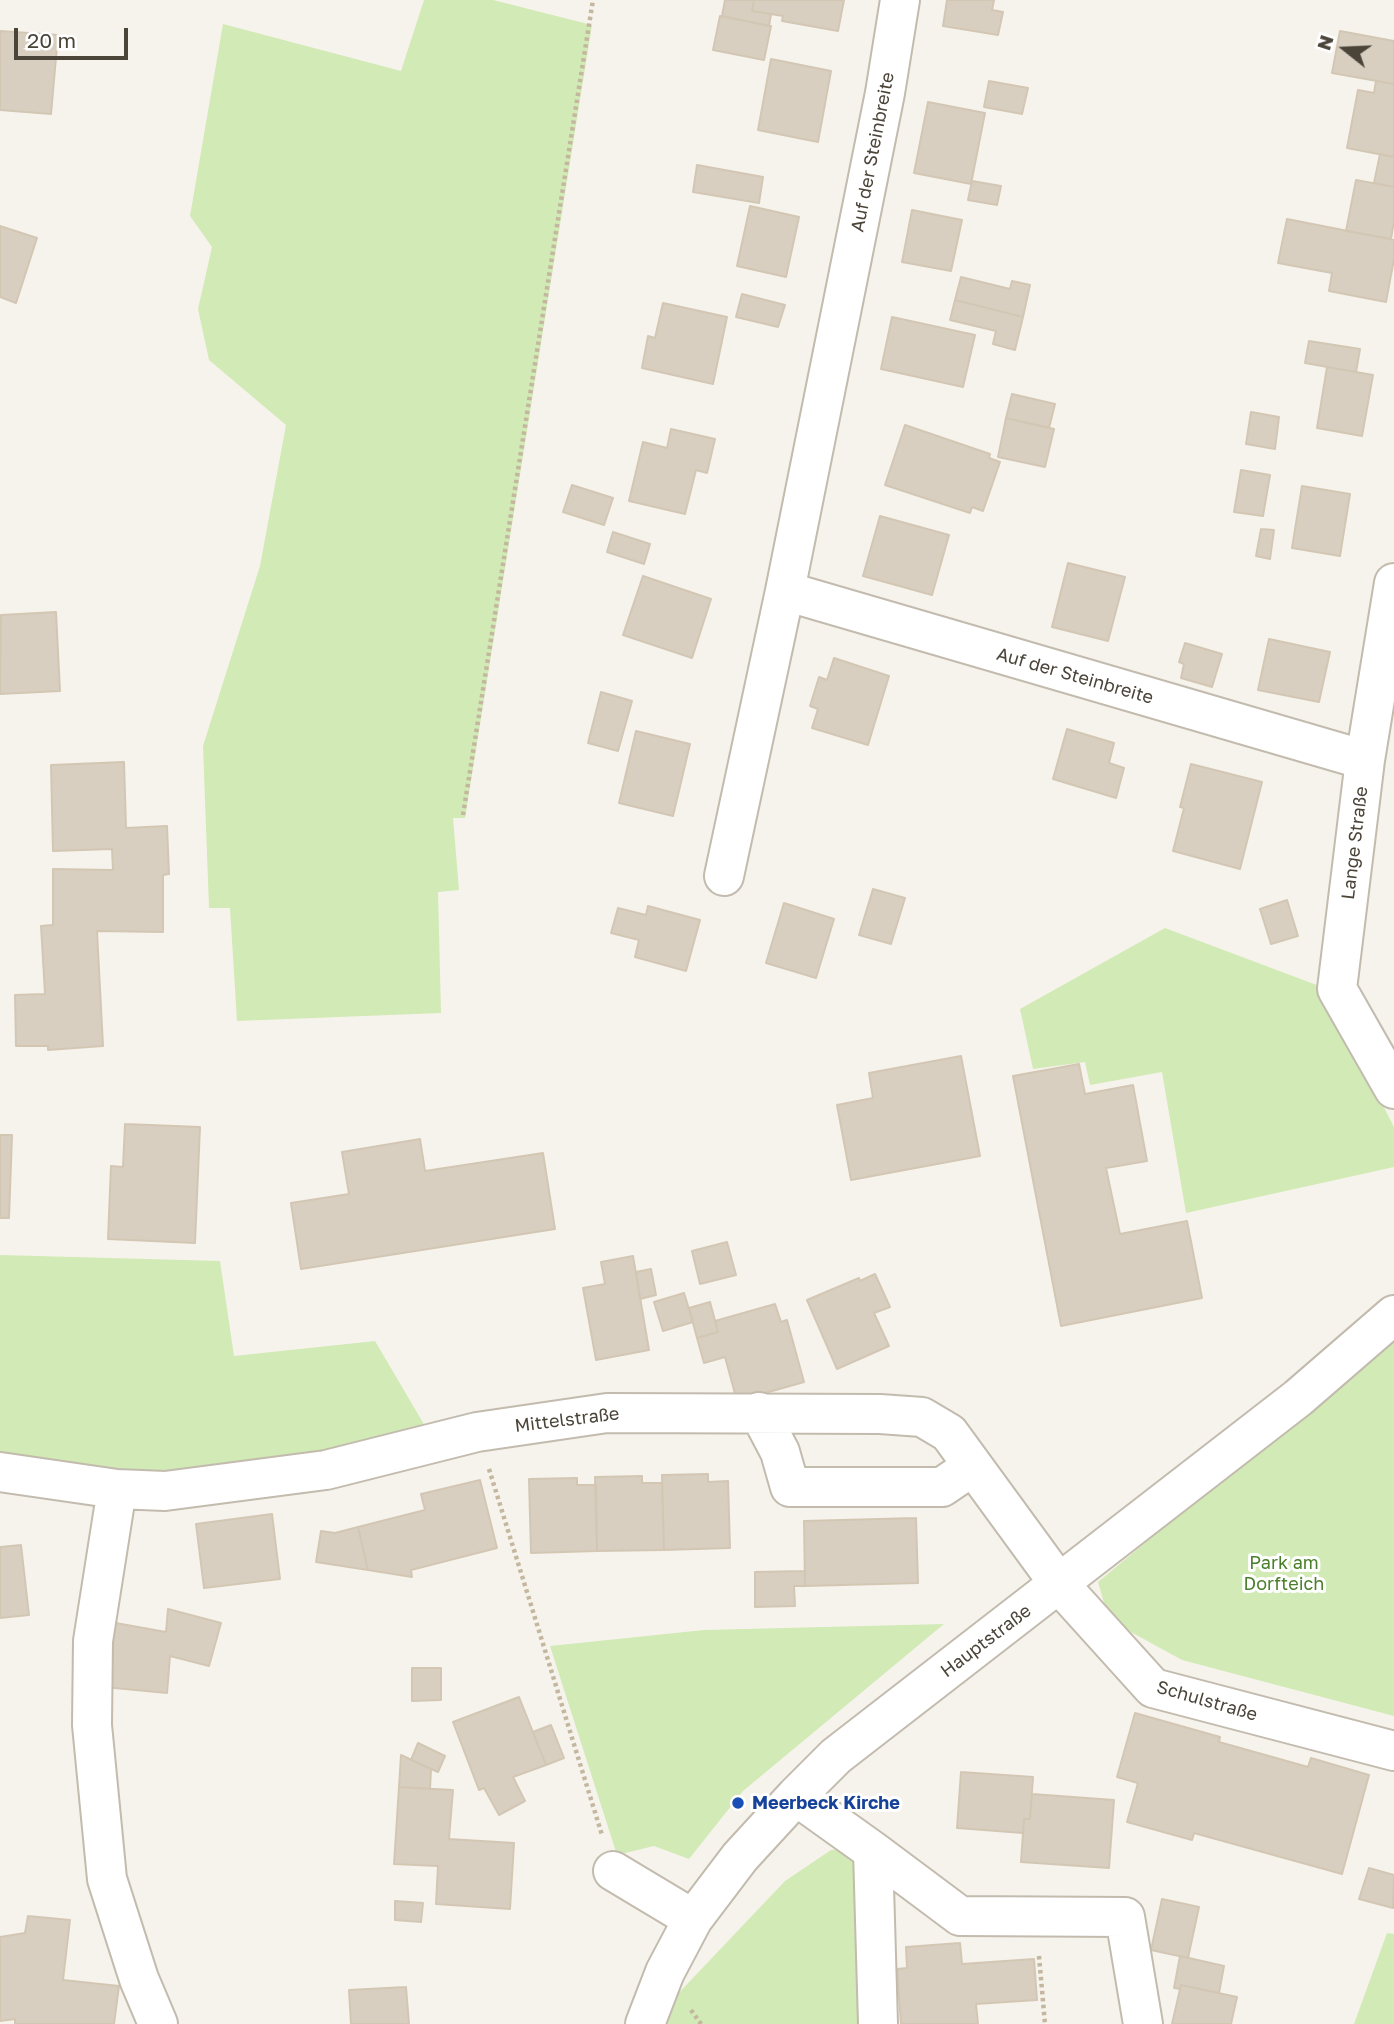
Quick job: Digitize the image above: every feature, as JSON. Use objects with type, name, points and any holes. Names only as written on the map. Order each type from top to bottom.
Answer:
[{"type":"street","name":"Auf der Steinbreite","points":[[724,876],[785,591],[885,93],[900,0]]},
{"type":"street","name":"Lange Straße","points":[[1394,583],[1365,761],[1337,989],[1394,1089]]},
{"type":"street","name":"Auf der Steinbreite","points":[[785,591],[1365,761]]},
{"type":"street","name":"Hauptstraße","points":[[645,2024],[665,1972],[693,1919],[740,1857],[836,1756],[1298,1398],[1394,1315]]},
{"type":"street","name":"Mittelstraße","points":[[0,1472],[117,1489],[165,1491],[326,1470],[477,1432],[607,1413],[759,1412],[922,1417],[949,1433],[1060,1585]]},
{"type":"street","points":[[759,1412],[779,1452],[790,1487],[942,1487],[973,1466]]},
{"type":"street","points":[[117,1489],[93,1641],[92,1725],[107,1879],[139,1979],[158,2024]]},
{"type":"street","name":"Schulstraße","points":[[1060,1585],[1153,1688],[1394,1751]]},
{"type":"street","points":[[796,1796],[960,1916],[1125,1916],[1143,2024]]},
{"type":"street","points":[[873,1851],[878,2024]]},
{"type":"street","points":[[614,1871],[693,1919]]},
{"type":"path","points":[[463,815],[593,0]]},
{"type":"path","points":[[477,1432],[614,1871]]},
{"type":"path","points":[[1036,1916],[1045,2024]]},
{"type":"green space","points":[[424,0],[493,0],[592,25],[465,818],[453,818],[459,890],[438,892],[441,1013],[237,1021],[230,908],[209,908],[203,746],[260,566],[286,425],[209,360],[198,309],[212,247],[190,216],[223,24],[401,71]]},
{"type":"green space","points":[[1165,928],[1322,987],[1394,1127],[1394,1167],[1186,1213],[1162,1072],[1090,1085],[1085,1062],[1033,1069],[1020,1009]]},
{"type":"green space","points":[[0,1255],[220,1261],[234,1356],[375,1341],[425,1426],[327,1456],[160,1480],[0,1458]]},
{"type":"green space","name":"Park am Dorfteich","points":[[1394,1336],[1394,1716],[1182,1660],[1109,1620],[1098,1582]]},
{"type":"green space","points":[[944,1624],[743,1791],[689,1859],[654,1846],[617,1855],[550,1646],[704,1630]]},
{"type":"green space","points":[[844,1849],[855,1858],[858,2024],[663,2024],[673,1999],[785,1881],[831,1850]]},
{"type":"green space","points":[[1387,1933],[1394,1934],[1394,2024],[1354,2024]]},
{"type":"building","points":[[725,0],[754,0],[752,11],[771,14],[769,26],[722,16]]},
{"type":"building","points":[[754,0],[844,0],[838,31],[782,21],[783,16],[752,11]]},
{"type":"building","points":[[947,0],[994,0],[992,10],[1003,12],[998,35],[943,26]]},
{"type":"building","points":[[720,16],[771,26],[764,60],[713,50]]},
{"type":"building","points":[[0,31],[58,35],[51,114],[0,110]]},
{"type":"building","points":[[1340,31],[1394,41],[1394,84],[1332,73]]},
{"type":"building","points":[[771,59],[831,71],[818,142],[758,130]]},
{"type":"building","points":[[989,81],[1028,88],[1022,114],[984,107]]},
{"type":"building","points":[[1376,81],[1394,84],[1394,157],[1347,148],[1358,90],[1374,93]]},
{"type":"building","points":[[928,102],[985,113],[971,184],[914,173]]},
{"type":"building","points":[[1380,154],[1394,157],[1394,187],[1374,183]]},
{"type":"building","points":[[697,165],[763,177],[759,203],[693,192]]},
{"type":"building","points":[[1356,180],[1394,187],[1391,239],[1346,231]]},
{"type":"building","points":[[972,181],[1001,186],[997,205],[968,200]]},
{"type":"building","points":[[750,206],[799,217],[786,277],[737,266]]},
{"type":"building","points":[[912,210],[962,220],[951,271],[902,262]]},
{"type":"building","points":[[1287,219],[1394,240],[1394,259],[1386,302],[1329,291],[1332,273],[1278,263]]},
{"type":"building","points":[[0,226],[37,238],[16,303],[0,297]]},
{"type":"building","points":[[961,277],[1010,289],[1012,281],[1030,285],[1023,317],[955,300]]},
{"type":"building","points":[[742,294],[785,305],[778,327],[736,317]]},
{"type":"building","points":[[955,300],[1023,317],[1015,350],[993,344],[996,331],[950,320]]},
{"type":"building","points":[[663,303],[727,317],[713,384],[642,368],[648,336],[655,338]]},
{"type":"building","points":[[892,317],[975,335],[963,387],[881,369]]},
{"type":"building","points":[[1309,341],[1360,349],[1356,372],[1305,363]]},
{"type":"building","points":[[1327,367],[1373,375],[1362,436],[1317,428]]},
{"type":"building","points":[[1012,394],[1055,404],[1049,428],[1006,418]]},
{"type":"building","points":[[1251,412],[1279,417],[1275,449],[1246,444]]},
{"type":"building","points":[[1006,418],[1054,429],[1045,467],[998,457]]},
{"type":"building","points":[[905,425],[990,454],[989,458],[1000,462],[983,511],[972,507],[970,513],[885,485]]},
{"type":"building","points":[[671,429],[715,439],[707,473],[696,470],[685,514],[629,501],[643,442],[667,448]]},
{"type":"building","points":[[1241,470],[1270,475],[1263,516],[1234,512]]},
{"type":"building","points":[[572,485],[613,498],[604,525],[563,512]]},
{"type":"building","points":[[1302,486],[1350,494],[1340,556],[1292,548]]},
{"type":"building","points":[[880,516],[949,535],[932,595],[863,576]]},
{"type":"building","points":[[1261,529],[1274,530],[1270,559],[1256,556]]},
{"type":"building","points":[[613,532],[650,544],[644,564],[607,552]]},
{"type":"building","points":[[1068,563],[1125,577],[1108,641],[1052,627]]},
{"type":"building","points":[[643,576],[711,599],[692,658],[623,635]]},
{"type":"building","points":[[56,612],[60,691],[0,694],[1,615]]},
{"type":"building","points":[[1269,639],[1330,652],[1319,702],[1258,690]]},
{"type":"building","points":[[1185,643],[1222,654],[1212,687],[1181,678],[1184,664],[1179,662]]},
{"type":"building","points":[[834,658],[889,676],[868,745],[812,728],[818,709],[810,706],[819,677],[827,680]]},
{"type":"building","points":[[601,692],[632,701],[618,751],[588,743]]},
{"type":"building","points":[[1067,729],[1114,743],[1109,763],[1124,768],[1116,798],[1053,779]]},
{"type":"building","points":[[636,731],[690,744],[673,816],[619,803]]},
{"type":"building","points":[[124,762],[126,828],[167,826],[169,874],[163,875],[163,932],[97,931],[103,1046],[48,1050],[48,1046],[16,1046],[15,995],[45,994],[41,926],[53,925],[53,869],[113,870],[112,849],[53,851],[51,765]]},
{"type":"building","points":[[1191,764],[1262,782],[1240,869],[1173,851]]},
{"type":"building","points":[[873,889],[905,898],[891,944],[859,935]]},
{"type":"building","points":[[1287,900],[1298,936],[1271,944],[1260,909]]},
{"type":"building","points":[[784,903],[834,919],[816,978],[766,963]]},
{"type":"building","points":[[648,906],[700,920],[686,971],[635,957],[639,940],[611,933],[618,908],[646,915]]},
{"type":"building","points":[[961,1056],[980,1156],[851,1180],[837,1105],[873,1098],[869,1073]]},
{"type":"building","points":[[1079,1064],[1085,1094],[1133,1085],[1147,1161],[1106,1168],[1120,1234],[1187,1221],[1202,1298],[1061,1326],[1013,1076]]},
{"type":"building","points":[[125,1124],[200,1127],[195,1243],[108,1239],[111,1166],[123,1167]]},
{"type":"building","points":[[0,1135],[12,1135],[9,1218],[0,1218]]},
{"type":"building","points":[[420,1139],[425,1171],[543,1153],[555,1229],[301,1269],[291,1203],[349,1194],[342,1152]]},
{"type":"building","points":[[727,1242],[736,1275],[700,1284],[692,1251]]},
{"type":"building","points":[[633,1256],[649,1350],[596,1360],[583,1288],[605,1284],[601,1262]]},
{"type":"building","points":[[651,1269],[656,1295],[640,1299],[636,1272]]},
{"type":"building","points":[[875,1274],[890,1307],[874,1313],[889,1346],[837,1369],[807,1300]]},
{"type":"building","points":[[684,1293],[693,1322],[663,1331],[654,1302]]},
{"type":"building","points":[[710,1302],[718,1332],[697,1338],[689,1308]]},
{"type":"building","points":[[775,1304],[781,1322],[787,1320],[804,1382],[737,1401],[725,1357],[704,1363],[697,1338],[718,1332],[715,1321]]},
{"type":"building","points":[[708,1474],[708,1482],[728,1481],[730,1548],[664,1550],[662,1475]]},
{"type":"building","points":[[642,1476],[642,1483],[662,1483],[664,1550],[597,1551],[595,1477]]},
{"type":"building","points":[[577,1478],[577,1485],[596,1485],[597,1551],[531,1553],[529,1479]]},
{"type":"building","points":[[480,1480],[497,1548],[411,1570],[412,1577],[368,1570],[358,1527],[425,1510],[421,1494]]},
{"type":"building","points":[[272,1514],[280,1579],[204,1588],[196,1524]]},
{"type":"building","points":[[916,1518],[918,1583],[805,1586],[804,1521]]},
{"type":"building","points":[[358,1527],[368,1570],[316,1562],[321,1531],[335,1533]]},
{"type":"building","points":[[21,1545],[29,1615],[0,1618],[0,1547]]},
{"type":"building","points":[[805,1571],[805,1586],[794,1586],[795,1606],[755,1607],[755,1572]]},
{"type":"building","points":[[168,1609],[221,1623],[209,1666],[170,1656],[167,1693],[104,1687],[110,1622],[166,1632]]},
{"type":"building","points":[[412,1668],[441,1668],[441,1700],[412,1701]]},
{"type":"building","points":[[519,1697],[546,1765],[513,1777],[525,1801],[499,1815],[484,1788],[479,1790],[453,1722]]},
{"type":"building","points":[[1135,1713],[1220,1737],[1219,1742],[1308,1767],[1311,1758],[1369,1775],[1342,1874],[1194,1833],[1192,1840],[1127,1822],[1138,1783],[1117,1777]]},
{"type":"building","points":[[551,1725],[564,1758],[546,1765],[533,1732]]},
{"type":"building","points":[[418,1743],[445,1756],[438,1772],[411,1760]]},
{"type":"building","points":[[401,1755],[431,1769],[430,1789],[399,1787]]},
{"type":"building","points":[[961,1772],[1033,1777],[1030,1819],[1024,1819],[1023,1833],[957,1828]]},
{"type":"building","points":[[399,1787],[453,1790],[449,1839],[514,1843],[510,1909],[436,1904],[438,1866],[394,1864]]},
{"type":"building","points":[[1032,1794],[1114,1800],[1109,1868],[1021,1862],[1024,1819],[1030,1819]]},
{"type":"building","points":[[1369,1868],[1394,1875],[1393,1908],[1359,1899]]},
{"type":"building","points":[[1162,1899],[1199,1907],[1188,1958],[1151,1950]]},
{"type":"building","points":[[395,1901],[423,1903],[421,1922],[395,1920]]},
{"type":"building","points":[[28,1916],[70,1920],[63,1980],[119,1986],[114,2024],[15,2024],[15,2019],[0,2021],[0,1937],[25,1933]]},
{"type":"building","points":[[960,1943],[962,1964],[1034,1959],[1037,2000],[976,2004],[978,2024],[901,2024],[897,1969],[907,1968],[906,1947]]},
{"type":"building","points":[[1180,1956],[1224,1966],[1219,1993],[1181,1985],[1180,1989],[1174,1988]]},
{"type":"building","points":[[1181,1985],[1237,1997],[1231,2024],[1172,2024]]},
{"type":"building","points":[[406,1987],[409,2024],[351,2024],[349,1990]]},
{"type":"place","name":"Meerbeck Kirche","points":[[738,1803]]}]
